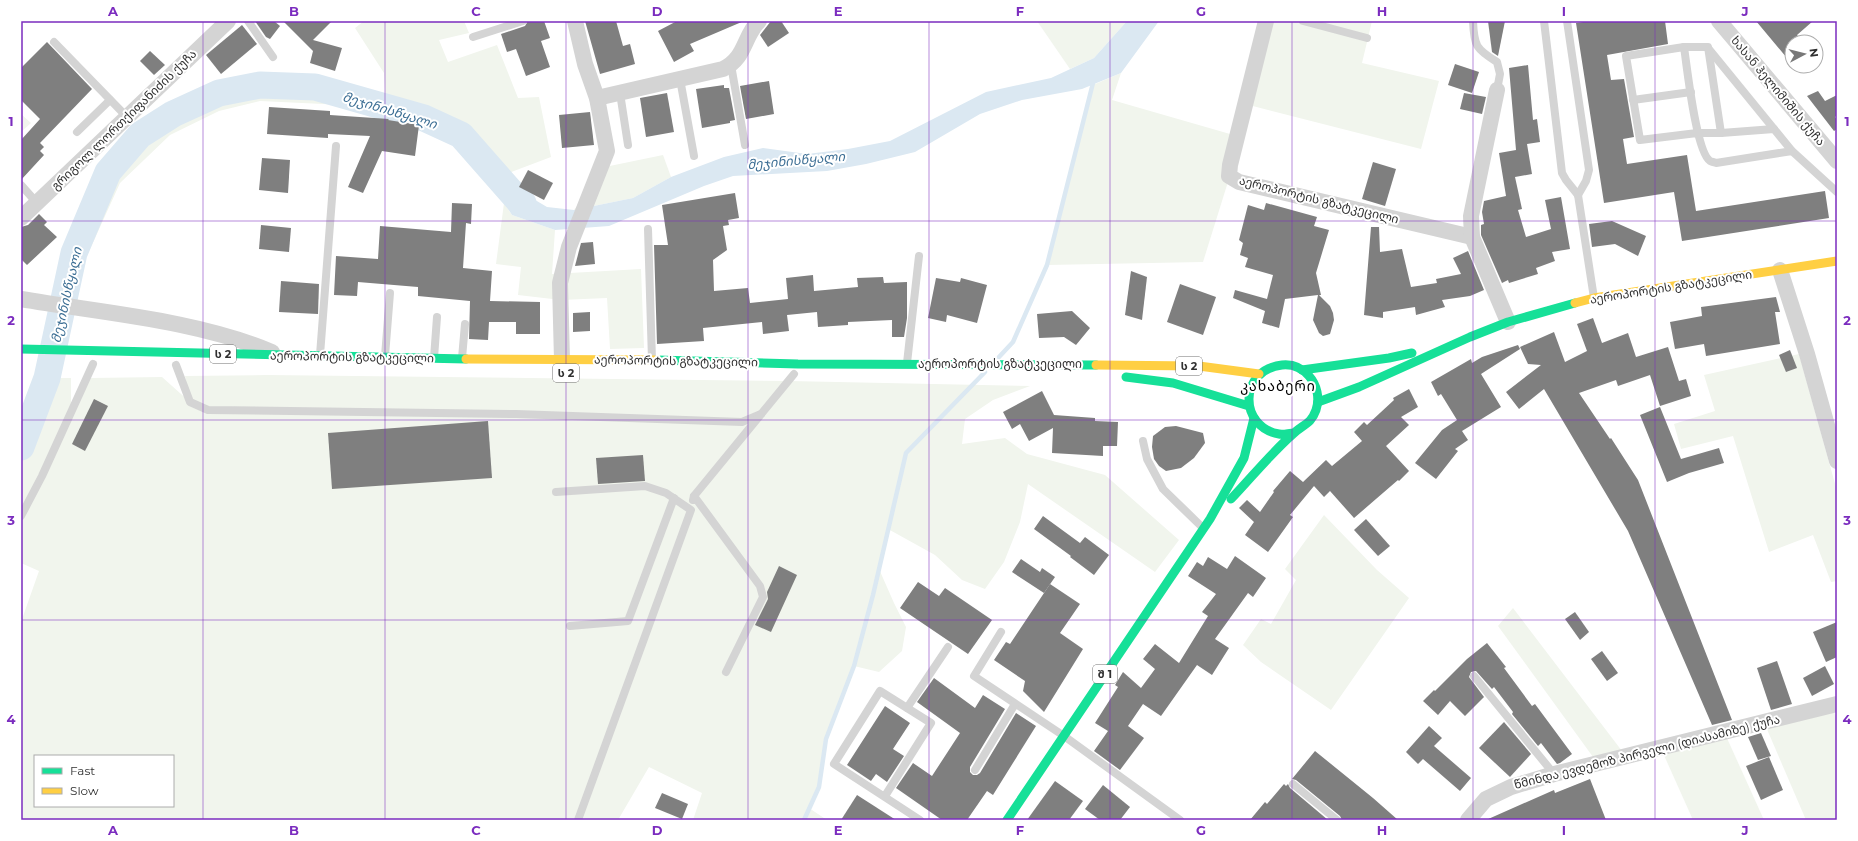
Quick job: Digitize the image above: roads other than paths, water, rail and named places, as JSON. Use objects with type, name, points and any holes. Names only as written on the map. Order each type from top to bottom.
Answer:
[{"type":"main road","name":"აეროპორტის გზატკეცილი","points":[[1318,402],[1359,387],[1452,345],[1508,322],[1594,298],[1837,261]]},
{"type":"main road","name":"აეროპორტის გზატკეცილი","points":[[1302,370],[1388,358],[1452,345]]},
{"type":"main road","name":"აეროპორტის გზატკეცილი","points":[[24,349],[320,355],[434,359],[652,360],[906,364],[1014,363],[1199,366],[1259,374]]},
{"type":"main road","points":[[1280,364],[1291,365],[1302,370],[1311,378],[1317,390],[1318,402],[1314,415],[1306,426],[1294,433],[1279,434],[1264,429],[1254,418],[1249,406],[1249,394],[1252,383],[1259,374],[1268,367],[1280,364]]},
{"type":"main road","points":[[778,374],[798,374]]},
{"type":"main road","name":"ს 2","points":[[1113,377],[1144,378],[1191,388],[1249,406]]},
{"type":"main road","name":"შ 1","points":[[1007,820],[1204,529],[1244,458],[1254,418]]},
{"type":"main road","name":"შ 1","points":[[1210,519],[1269,461],[1294,433]]},
{"type":"street","name":"გრიგოლ ლორთქიფანიძის ქუჩა","points":[[21,218],[228,21]]},
{"type":"street","points":[[562,360],[560,283],[569,248],[607,151],[597,98],[585,64],[574,21]]},
{"type":"street","points":[[597,98],[723,69],[732,65],[739,57],[753,28],[760,21]]},
{"type":"street","name":"აეროპორტის გზატკეცილი","points":[[1266,21],[1230,165],[1229,176],[1239,182],[1472,237]]},
{"type":"street","name":"ხასან ჰელიმიშის ქუჩა","points":[[1719,21],[1837,161]]},
{"type":"street","points":[[1497,90],[1471,216],[1472,237],[1508,322]]},
{"type":"street","points":[[1780,270],[1807,354],[1837,462]]},
{"type":"street","points":[[29,300],[174,324],[250,342],[281,355]]},
{"type":"street","name":"წმინდა ევდემოზ პირველი (დიასამიზე) ქუჩა","points":[[1468,820],[1486,799],[1511,787],[1554,774],[1837,704]]},
{"type":"lane","points":[[248,21],[273,57]]},
{"type":"lane","points":[[473,37],[523,21]]},
{"type":"lane","points":[[1303,21],[1367,38]]},
{"type":"lane","points":[[1473,21],[1474,35],[1479,51],[1497,62],[1500,74],[1497,90]]},
{"type":"lane","points":[[1544,21],[1562,173],[1578,195],[1594,298]]},
{"type":"lane","points":[[1567,21],[1589,170],[1586,181],[1578,195]]},
{"type":"lane","points":[[54,42],[127,117]]},
{"type":"lane","points":[[1708,47],[1684,48],[1626,56],[1640,140],[1697,133],[1721,133],[1774,129]]},
{"type":"lane","points":[[1708,47],[1792,151],[1837,192]]},
{"type":"lane","points":[[1708,47],[1721,133]]},
{"type":"lane","points":[[1684,48],[1697,133],[1705,154],[1710,161],[1716,163],[1792,151]]},
{"type":"lane","points":[[732,65],[745,145]]},
{"type":"lane","points":[[680,79],[694,156]]},
{"type":"lane","points":[[1633,100],[1691,92]]},
{"type":"lane","points":[[620,93],[628,145]]},
{"type":"lane","points":[[77,132],[110,100]]},
{"type":"lane","points":[[320,355],[336,146]]},
{"type":"lane","points":[[21,185],[37,203]]},
{"type":"lane","points":[[648,229],[652,360]]},
{"type":"lane","points":[[906,364],[919,256]]},
{"type":"lane","points":[[384,357],[390,293]]},
{"type":"lane","points":[[434,359],[437,317]]},
{"type":"lane","points":[[462,359],[465,324]]},
{"type":"lane","points":[[21,516],[42,476],[93,364]]},
{"type":"lane","points":[[176,365],[190,402],[208,410],[516,414],[742,422],[761,414]]},
{"type":"lane","points":[[578,820],[691,510],[694,496],[761,414],[798,374]]},
{"type":"lane","points":[[1142,441],[1147,459],[1163,488],[1204,529]]},
{"type":"lane","points":[[556,492],[645,486],[666,493],[691,510]]},
{"type":"lane","points":[[694,496],[760,586],[763,597],[726,672]]},
{"type":"lane","points":[[570,626],[628,621],[674,498]]},
{"type":"lane","points":[[1001,632],[974,676],[1064,736],[1180,820]]},
{"type":"lane","points":[[907,708],[948,647]]},
{"type":"lane","points":[[1474,676],[1554,774]]},
{"type":"lane","points":[[885,796],[931,723],[880,691],[834,764],[920,820]]},
{"type":"lane","points":[[975,770],[1015,704]]},
{"type":"lane","points":[[1293,784],[1337,820]]},
{"type":"water","points":[[1127,21],[1159,21],[1121,73],[1082,89],[1022,100],[980,114],[915,152],[866,164],[827,171],[733,176],[704,186],[609,226],[555,230],[512,215],[490,180],[506,174],[520,191],[547,207],[574,210],[633,198],[671,177],[724,157],[763,148],[807,154],[848,149],[890,141],[986,92],[1051,78],[1094,58]]},
{"type":"waterway","points":[[999,357],[1013,342],[1047,265],[1094,79]]},
{"type":"waterway","name":"მეჯინისწყალი","points":[[21,447],[47,378],[74,253],[108,172],[140,135],[173,114],[219,93],[260,85],[315,87],[424,118],[461,135],[519,201],[523,203]]},
{"type":"waterway","points":[[804,820],[819,787],[826,739],[854,666],[873,595],[906,453],[985,372]]},
{"type":"district","name":"კახაბერი","points":[[1278,386]]}]
